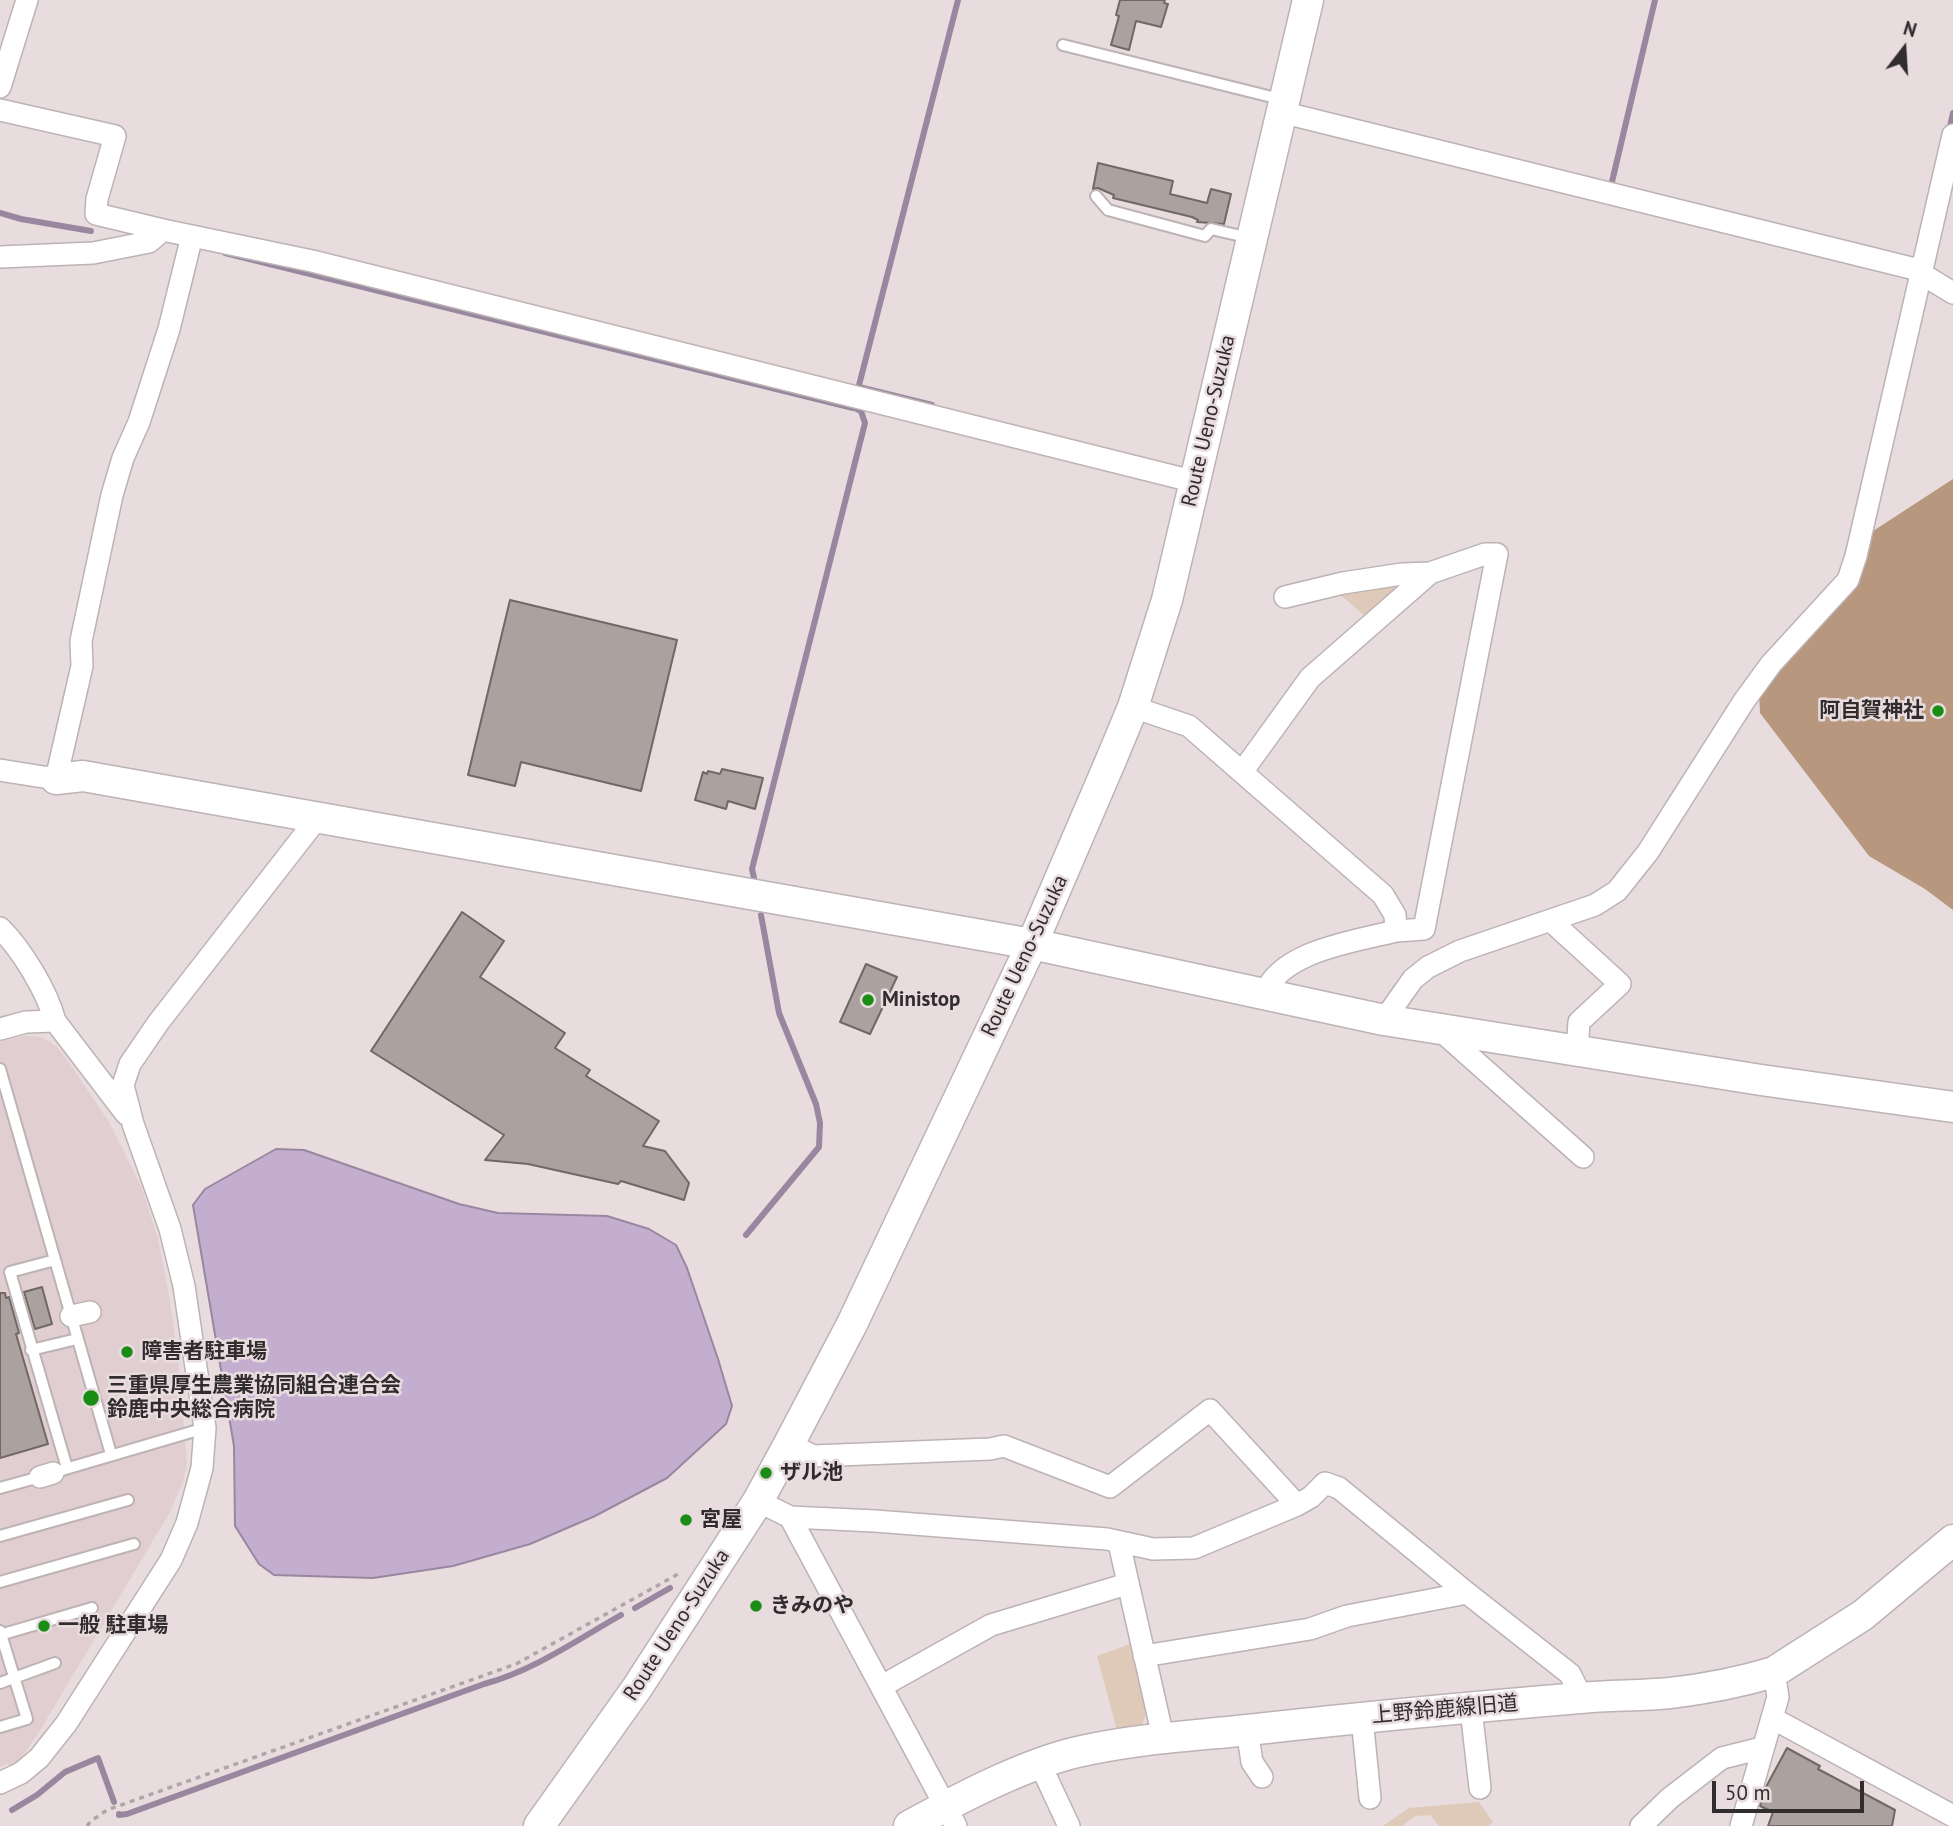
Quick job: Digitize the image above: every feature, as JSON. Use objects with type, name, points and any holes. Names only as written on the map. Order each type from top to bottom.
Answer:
[{"type":"street","points":[[0,87],[27,0]]},
{"type":"street","name":"Route Ueno-Suzuka","points":[[539,1826],[637,1688],[758,1501],[789,1444],[852,1324],[1032,944],[1133,707],[1167,600],[1308,0]]},
{"type":"street","points":[[1283,106],[1922,273],[1953,293]]},
{"type":"street","points":[[0,110],[115,136],[97,199],[96,214],[312,261],[1196,482]]},
{"type":"street","points":[[1384,1020],[1413,979],[1428,967],[1460,951],[1595,905],[1617,891],[1648,852],[1744,701],[1771,664],[1848,580],[1856,556],[1953,135]]},
{"type":"street","points":[[0,257],[93,253],[149,242],[163,230]]},
{"type":"street","points":[[56,779],[82,666],[81,641],[112,495],[169,329],[192,237]]},
{"type":"street","points":[[1265,996],[1268,983],[1279,971],[1325,949],[1396,931],[1424,929],[1497,554],[1485,554],[1430,573],[1402,574],[1343,583],[1285,597]]},
{"type":"street","points":[[1242,772],[1310,678],[1430,573]]},
{"type":"street","points":[[1133,707],[1189,726],[1383,895],[1395,915],[1396,931]]},
{"type":"street","points":[[0,770],[56,779],[83,776],[1032,944],[1265,996],[1440,1030],[1953,1107]]},
{"type":"street","points":[[0,1783],[20,1773],[53,1742],[171,1560],[195,1498],[202,1468],[205,1428],[184,1286],[170,1229],[122,1085],[130,1064],[158,1023],[319,816]]},
{"type":"street","points":[[1551,921],[1620,984],[1579,1022],[1577,1051]]},
{"type":"street","points":[[0,928],[50,1004],[55,1021],[133,1124]]},
{"type":"street","points":[[0,1029],[26,1022],[55,1021]]},
{"type":"street","points":[[1440,1030],[1583,1157]]},
{"type":"street","points":[[789,1444],[813,1456],[990,1449],[1004,1446],[1110,1487],[1210,1410],[1297,1505]]},
{"type":"street","points":[[758,1501],[790,1517],[1107,1539],[1153,1549],[1194,1548],[1297,1505],[1311,1497],[1325,1483],[1339,1488],[1570,1674],[1581,1698]]},
{"type":"street","points":[[790,1517],[951,1816]]},
{"type":"street","name":"上野鈴鹿線旧道","points":[[909,1826],[951,1816],[1040,1764],[1072,1753],[1163,1737],[1581,1698],[1670,1693],[1774,1672],[1863,1615],[1953,1540]]},
{"type":"street","points":[[1119,1543],[1126,1584],[1163,1737]]},
{"type":"street","points":[[881,1686],[991,1625],[1126,1584]]},
{"type":"street","points":[[1144,1656],[1310,1629],[1347,1616],[1467,1593]]},
{"type":"street","points":[[1741,1826],[1778,1697],[1774,1672]]},
{"type":"street","points":[[1471,1709],[1480,1788]]},
{"type":"street","points":[[1362,1718],[1370,1798]]},
{"type":"street","points":[[1772,1718],[1953,1816]]},
{"type":"street","points":[[1247,1730],[1252,1762],[1262,1777]]},
{"type":"street","points":[[1641,1826],[1670,1798],[1721,1758],[1762,1748]]},
{"type":"street","points":[[1040,1764],[1069,1826]]},
{"type":"lane","points":[[1063,45],[1283,106]]},
{"type":"lane","points":[[1096,196],[1108,210],[1205,236],[1211,229],[1252,238]]},
{"type":"lane","points":[[0,1069],[55,1261],[80,1314],[77,1339],[111,1454]]},
{"type":"lane","points":[[53,1473],[31,1350],[10,1272],[55,1261]]},
{"type":"lane","points":[[31,1350],[77,1339]]},
{"type":"lane","points":[[0,1488],[205,1428]]},
{"type":"lane","points":[[0,1536],[128,1500]]},
{"type":"lane","points":[[0,1582],[134,1544]]},
{"type":"lane","points":[[0,1727],[27,1719],[0,1633],[92,1608]]},
{"type":"lane","points":[[0,1683],[55,1663]]},
{"type":"path","points":[[87,1826],[107,1810],[516,1664],[681,1572]]},
{"type":"shaded area","points":[[1953,479],[1953,910],[1925,889],[1869,856],[1760,713],[1759,691],[1870,533]]},
{"type":"shaded area","points":[[1392,581],[1399,590],[1367,618],[1337,592]]},
{"type":"shaded area","name":"三重県厚生農業協同組合連合会 鈴鹿中央総合病院","points":[[23,1036],[41,1037],[56,1046],[68,1061],[109,1122],[141,1186],[158,1238],[170,1302],[179,1366],[187,1463],[183,1482],[170,1512],[41,1729],[17,1764],[0,1767],[0,1041]]},
{"type":"shaded area","points":[[276,1149],[304,1150],[459,1204],[498,1213],[607,1216],[649,1229],[676,1245],[687,1268],[732,1406],[726,1424],[667,1478],[595,1516],[530,1544],[453,1566],[373,1578],[274,1575],[259,1564],[235,1526],[234,1446],[193,1205],[205,1189]]},
{"type":"shaded area","points":[[1133,1643],[1148,1709],[1139,1732],[1118,1734],[1097,1656]]},
{"type":"shaded area","points":[[1479,1802],[1493,1822],[1488,1826],[1439,1826],[1430,1815],[1415,1816],[1402,1826],[1383,1826],[1409,1808]]},
{"type":"building","points":[[1120,0],[1165,0],[1164,3],[1168,4],[1161,27],[1136,21],[1129,50],[1111,45],[1119,16],[1116,15]]},
{"type":"building","points":[[1098,163],[1173,181],[1170,194],[1207,203],[1211,189],[1231,194],[1224,224],[1197,222],[1198,220],[1192,217],[1113,198],[1114,195],[1098,188],[1093,189]]},
{"type":"building","points":[[510,600],[677,640],[641,791],[521,762],[515,786],[468,775]]},
{"type":"building","points":[[722,769],[763,778],[755,809],[728,801],[726,809],[695,800],[703,772],[720,774]]},
{"type":"building","points":[[462,912],[504,941],[480,977],[565,1033],[555,1048],[590,1070],[586,1076],[659,1121],[643,1146],[665,1151],[689,1183],[684,1200],[621,1181],[618,1184],[528,1164],[485,1160],[504,1135],[371,1051]]},
{"type":"building","name":"Ministop","points":[[866,964],[897,977],[870,1034],[840,1022]]},
{"type":"building","points":[[42,1287],[52,1324],[35,1329],[24,1292]]},
{"type":"building","points":[[0,1293],[5,1293],[6,1298],[9,1297],[19,1333],[16,1334],[48,1444],[0,1458]]},
{"type":"building","points":[[1787,1748],[1820,1766],[1818,1769],[1895,1810],[1892,1826],[1768,1826],[1773,1812],[1760,1806],[1766,1787]]},
{"type":"waterway","points":[[858,389],[958,0]]},
{"type":"waterway","points":[[1611,186],[1655,0]]},
{"type":"waterway","points":[[1949,131],[1953,113]]},
{"type":"waterway","points":[[0,213],[91,231]]},
{"type":"waterway","points":[[225,253],[853,408]]},
{"type":"waterway","points":[[859,387],[932,405]]},
{"type":"waterway","points":[[754,878],[752,869],[865,423],[861,411],[853,407]]},
{"type":"waterway","points":[[746,1235],[819,1147],[820,1123],[816,1104],[779,1013],[761,915]]},
{"type":"waterway","points":[[635,1608],[670,1588]]},
{"type":"waterway","points":[[119,1814],[127,1814],[520,1671],[621,1615]]},
{"type":"waterway","points":[[12,1810],[37,1795],[65,1772],[98,1758],[114,1802]]},
{"type":"place","name":"阿自賀神社","points":[[1938,711]]},
{"type":"place","name":"Ministop","points":[[868,1000]]},
{"type":"place","name":"障害者駐車場","points":[[127,1352]]},
{"type":"place","name":"三重県厚生農業協同組合連合会 鈴鹿中央総合病院","points":[[91,1398]]},
{"type":"place","name":"ザル池","points":[[766,1473]]},
{"type":"place","name":"宮屋","points":[[686,1520]]},
{"type":"place","name":"きみのや","points":[[756,1606]]},
{"type":"place","name":"一般 駐車場","points":[[44,1626]]}]
